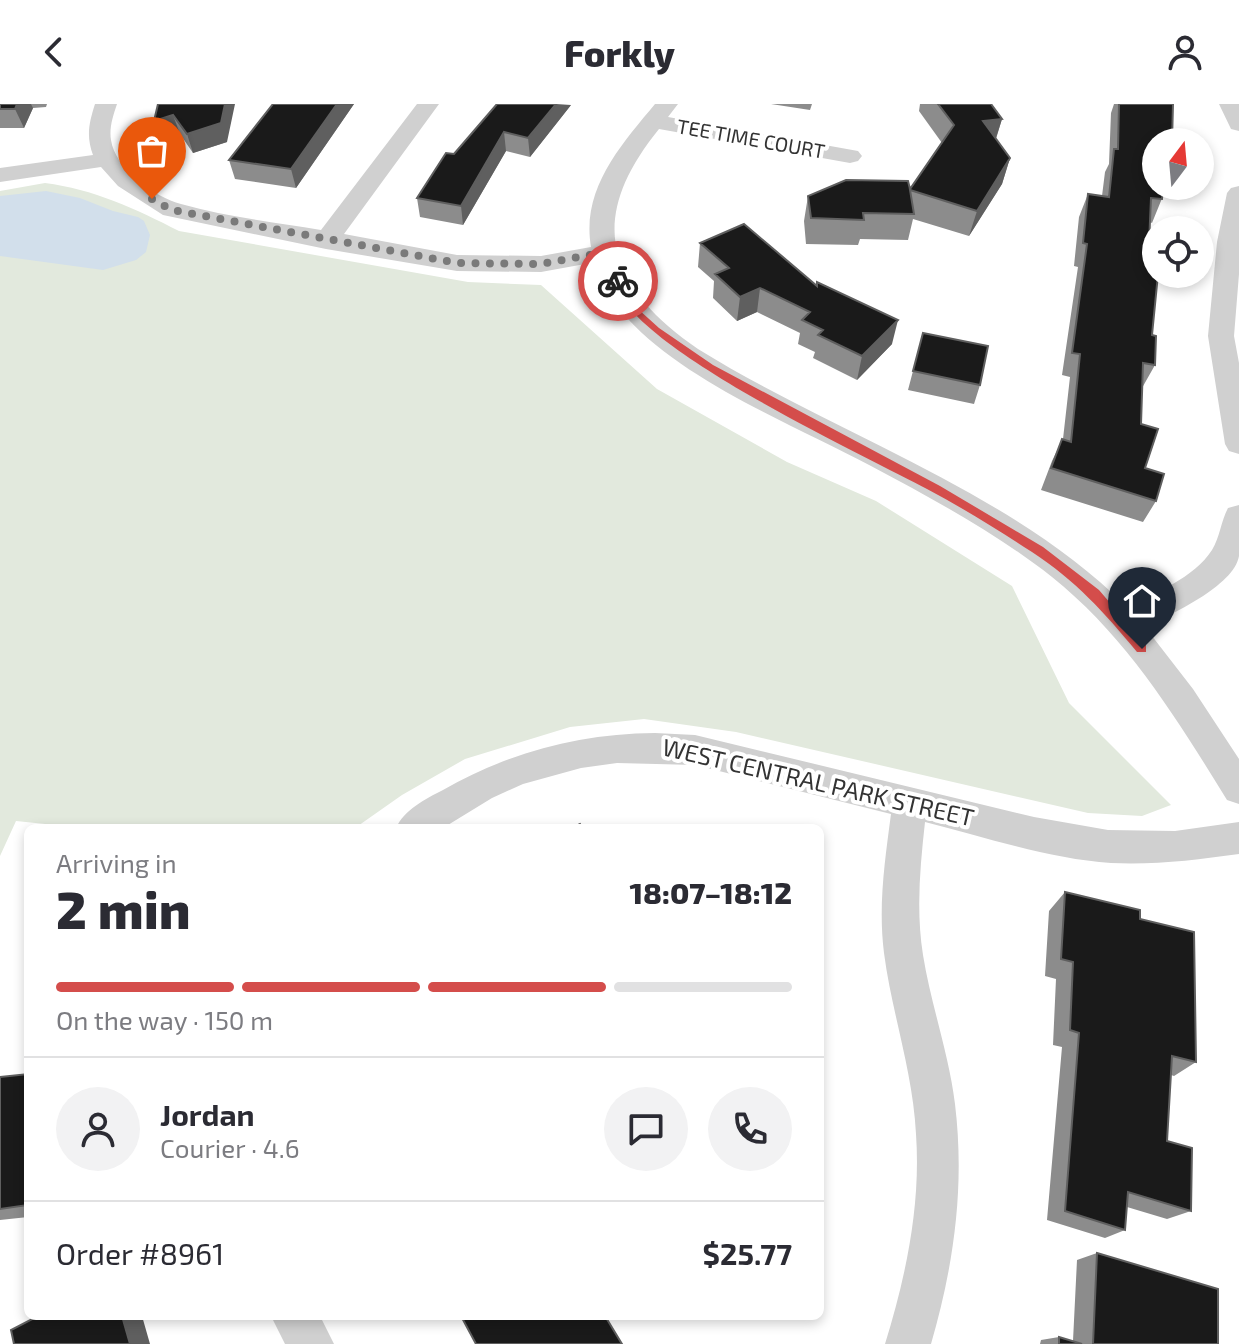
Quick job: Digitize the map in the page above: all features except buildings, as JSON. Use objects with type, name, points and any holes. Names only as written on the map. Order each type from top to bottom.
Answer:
[{"type":"street","points":[[106,104],[102,150],[132,188],[172,210],[457,263],[541,264],[606,252]]},
{"type":"street","points":[[326,241],[428,104]]},
{"type":"street","points":[[1230,104],[1239,124]]},
{"type":"street","points":[[660,113],[611,180],[602,211],[602,236],[606,252],[634,311],[709,368],[1016,534],[1095,593],[1123,624],[1196,720],[1239,789]]},
{"type":"street","name":"TEE TIME COURT","points":[[660,113],[850,156]]},
{"type":"street","points":[[0,154],[102,150]]},
{"type":"street","points":[[0,175],[102,150]]},
{"type":"street","points":[[1239,193],[1229,242],[1221,336],[1239,444]]},
{"type":"street","points":[[1123,624],[1219,567],[1233,542],[1239,516]]},
{"type":"street","name":"WEST CENTRAL PARK STREET","points":[[419,824],[450,801],[511,770],[585,751],[647,745],[695,750],[1034,833],[1108,846],[1175,847],[1239,838]]},
{"type":"street","points":[[908,1344],[922,1302],[936,1199],[939,1134],[929,1067],[907,985],[900,916],[910,801]]},
{"type":"street","points":[[296,1320],[311,1344]]},
{"type":"shaded area","points":[[45,183],[63,186],[114,201],[179,231],[468,282],[541,285],[657,389],[787,462],[876,501],[1012,586],[1069,703],[1171,805],[1142,816],[1088,813],[736,732],[644,719],[570,727],[465,759],[402,795],[361,824],[45,824],[16,821],[0,856],[0,191]]},
{"type":"shaded area","points":[[46,191],[80,198],[138,217],[144,221],[150,235],[146,252],[136,260],[103,270],[0,256],[0,196]]},
{"type":"way so far","points":[[152,199],[172,210],[457,263],[541,264],[566,262],[606,252],[618,281]]},
{"type":"route","points":[[618,281],[634,311],[709,368],[1016,534],[1095,593],[1142,649]]}]
